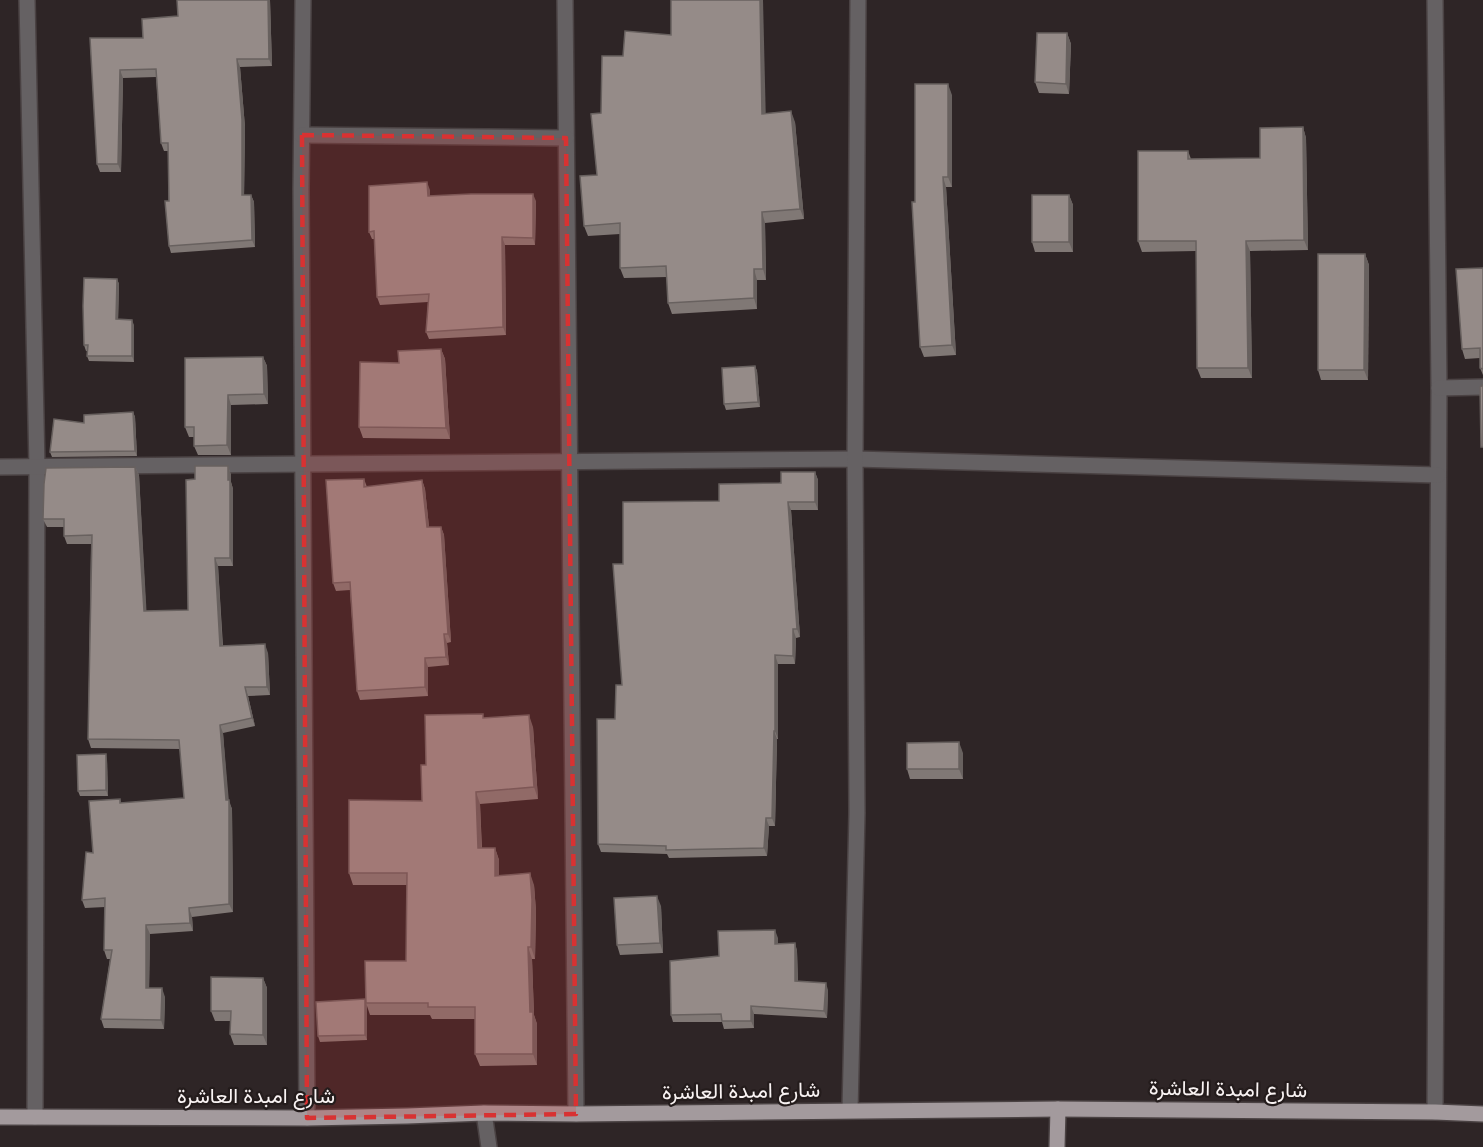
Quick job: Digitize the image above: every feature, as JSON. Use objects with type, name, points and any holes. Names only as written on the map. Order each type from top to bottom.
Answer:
[{"type":"main road","name":"شارع امبدة العاشرة","points":[[0,1117],[307,1118],[484,1113],[1058,1109],[1483,1114]]},
{"type":"main road","points":[[1058,1109],[1058,1147]]},
{"type":"street","points":[[27,0],[37,466],[35,1117]]},
{"type":"street","points":[[303,0],[307,1118]]},
{"type":"street","points":[[565,0],[576,1114]]},
{"type":"street","points":[[850,1110],[857,813],[855,459],[858,0]]},
{"type":"street","points":[[1435,0],[1439,388],[1436,1112]]},
{"type":"street","points":[[302,135],[566,138]]},
{"type":"street","points":[[1439,388],[1483,387]]},
{"type":"street","points":[[0,467],[855,459],[1438,475]]},
{"type":"street","points":[[484,1113],[489,1147]]},
{"type":"highlighted area","points":[[302,135],[566,138],[576,1114],[307,1118]]},
{"type":"building","points":[[177,0],[268,0],[269,59],[237,59],[242,120],[242,195],[251,195],[252,240],[169,246],[165,201],[169,201],[168,143],[161,143],[156,69],[120,70],[118,164],[97,164],[90,38],[143,38],[142,19],[178,16]]},
{"type":"building","points":[[671,0],[760,0],[762,114],[791,111],[800,209],[762,212],[763,269],[754,269],[754,298],[668,303],[666,266],[620,268],[620,223],[584,226],[580,176],[597,175],[591,114],[601,113],[602,56],[623,56],[625,31],[671,35]]},
{"type":"building","points":[[1037,33],[1067,33],[1066,84],[1035,82]]},
{"type":"building","points":[[915,84],[948,84],[948,177],[943,177],[952,345],[920,347],[912,202],[915,202]]},
{"type":"building","points":[[1303,127],[1304,240],[1246,241],[1248,368],[1197,368],[1196,241],[1138,241],[1138,151],[1188,151],[1188,159],[1260,158],[1260,128]]},
{"type":"building","points":[[427,182],[428,196],[533,194],[533,238],[502,237],[503,327],[426,332],[429,294],[377,297],[374,231],[369,232],[369,186]]},
{"type":"building","points":[[1032,195],[1069,195],[1069,242],[1032,242]]},
{"type":"building","points":[[1318,254],[1365,254],[1364,370],[1318,370]]},
{"type":"building","points":[[1483,268],[1483,369],[1480,368],[1480,348],[1462,349],[1456,269]]},
{"type":"building","points":[[84,278],[117,279],[116,319],[132,320],[132,356],[87,356],[88,345],[84,345]]},
{"type":"building","points":[[441,349],[446,428],[359,427],[360,362],[399,363],[398,351]]},
{"type":"building","points":[[263,357],[264,394],[228,395],[227,445],[194,446],[194,427],[185,427],[185,358]]},
{"type":"building","points":[[755,366],[758,402],[724,404],[722,368]]},
{"type":"building","points":[[1483,385],[1483,447],[1481,447],[1480,387]]},
{"type":"building","points":[[133,412],[135,451],[50,452],[54,419],[84,423],[84,415]]},
{"type":"building","points":[[195,466],[228,466],[228,480],[230,480],[230,558],[215,558],[220,646],[265,644],[267,687],[245,687],[252,718],[220,725],[226,800],[229,800],[229,904],[189,908],[190,923],[146,925],[146,988],[162,988],[161,1020],[101,1019],[112,950],[104,950],[105,898],[82,900],[86,852],[93,853],[89,801],[120,799],[120,803],[184,798],[179,740],[88,739],[92,535],[64,536],[64,519],[43,519],[46,468],[135,467],[144,611],[188,610],[186,480],[195,479]]},
{"type":"building","points":[[781,472],[815,472],[815,502],[788,502],[797,629],[793,629],[793,656],[775,655],[772,818],[766,818],[764,848],[666,850],[666,846],[598,844],[597,719],[615,719],[616,685],[622,685],[613,564],[623,564],[623,502],[719,501],[719,484],[781,483]]},
{"type":"building","points":[[364,479],[364,487],[422,480],[427,527],[441,527],[448,634],[444,634],[446,657],[425,658],[425,687],[357,691],[350,582],[333,583],[326,480]]},
{"type":"building","points":[[483,714],[483,718],[529,715],[534,787],[476,792],[478,848],[495,848],[495,876],[530,873],[531,947],[528,947],[530,1012],[533,1012],[533,1054],[475,1054],[475,1007],[428,1007],[428,1003],[366,1003],[365,961],[406,961],[407,873],[349,873],[349,800],[422,801],[421,765],[426,765],[425,715]]},
{"type":"building","points":[[959,742],[959,769],[907,769],[907,743]]},
{"type":"building","points":[[106,754],[106,790],[78,791],[77,755]]},
{"type":"building","points":[[657,896],[660,943],[617,945],[614,898]]},
{"type":"building","points":[[775,930],[775,944],[795,943],[795,981],[826,983],[824,1011],[751,1006],[751,1021],[722,1021],[721,1014],[671,1015],[670,961],[719,956],[718,931]]},
{"type":"building","points":[[211,977],[263,978],[263,1035],[230,1034],[231,1011],[211,1011]]},
{"type":"building","points":[[365,999],[365,1035],[318,1036],[316,1002]]}]
